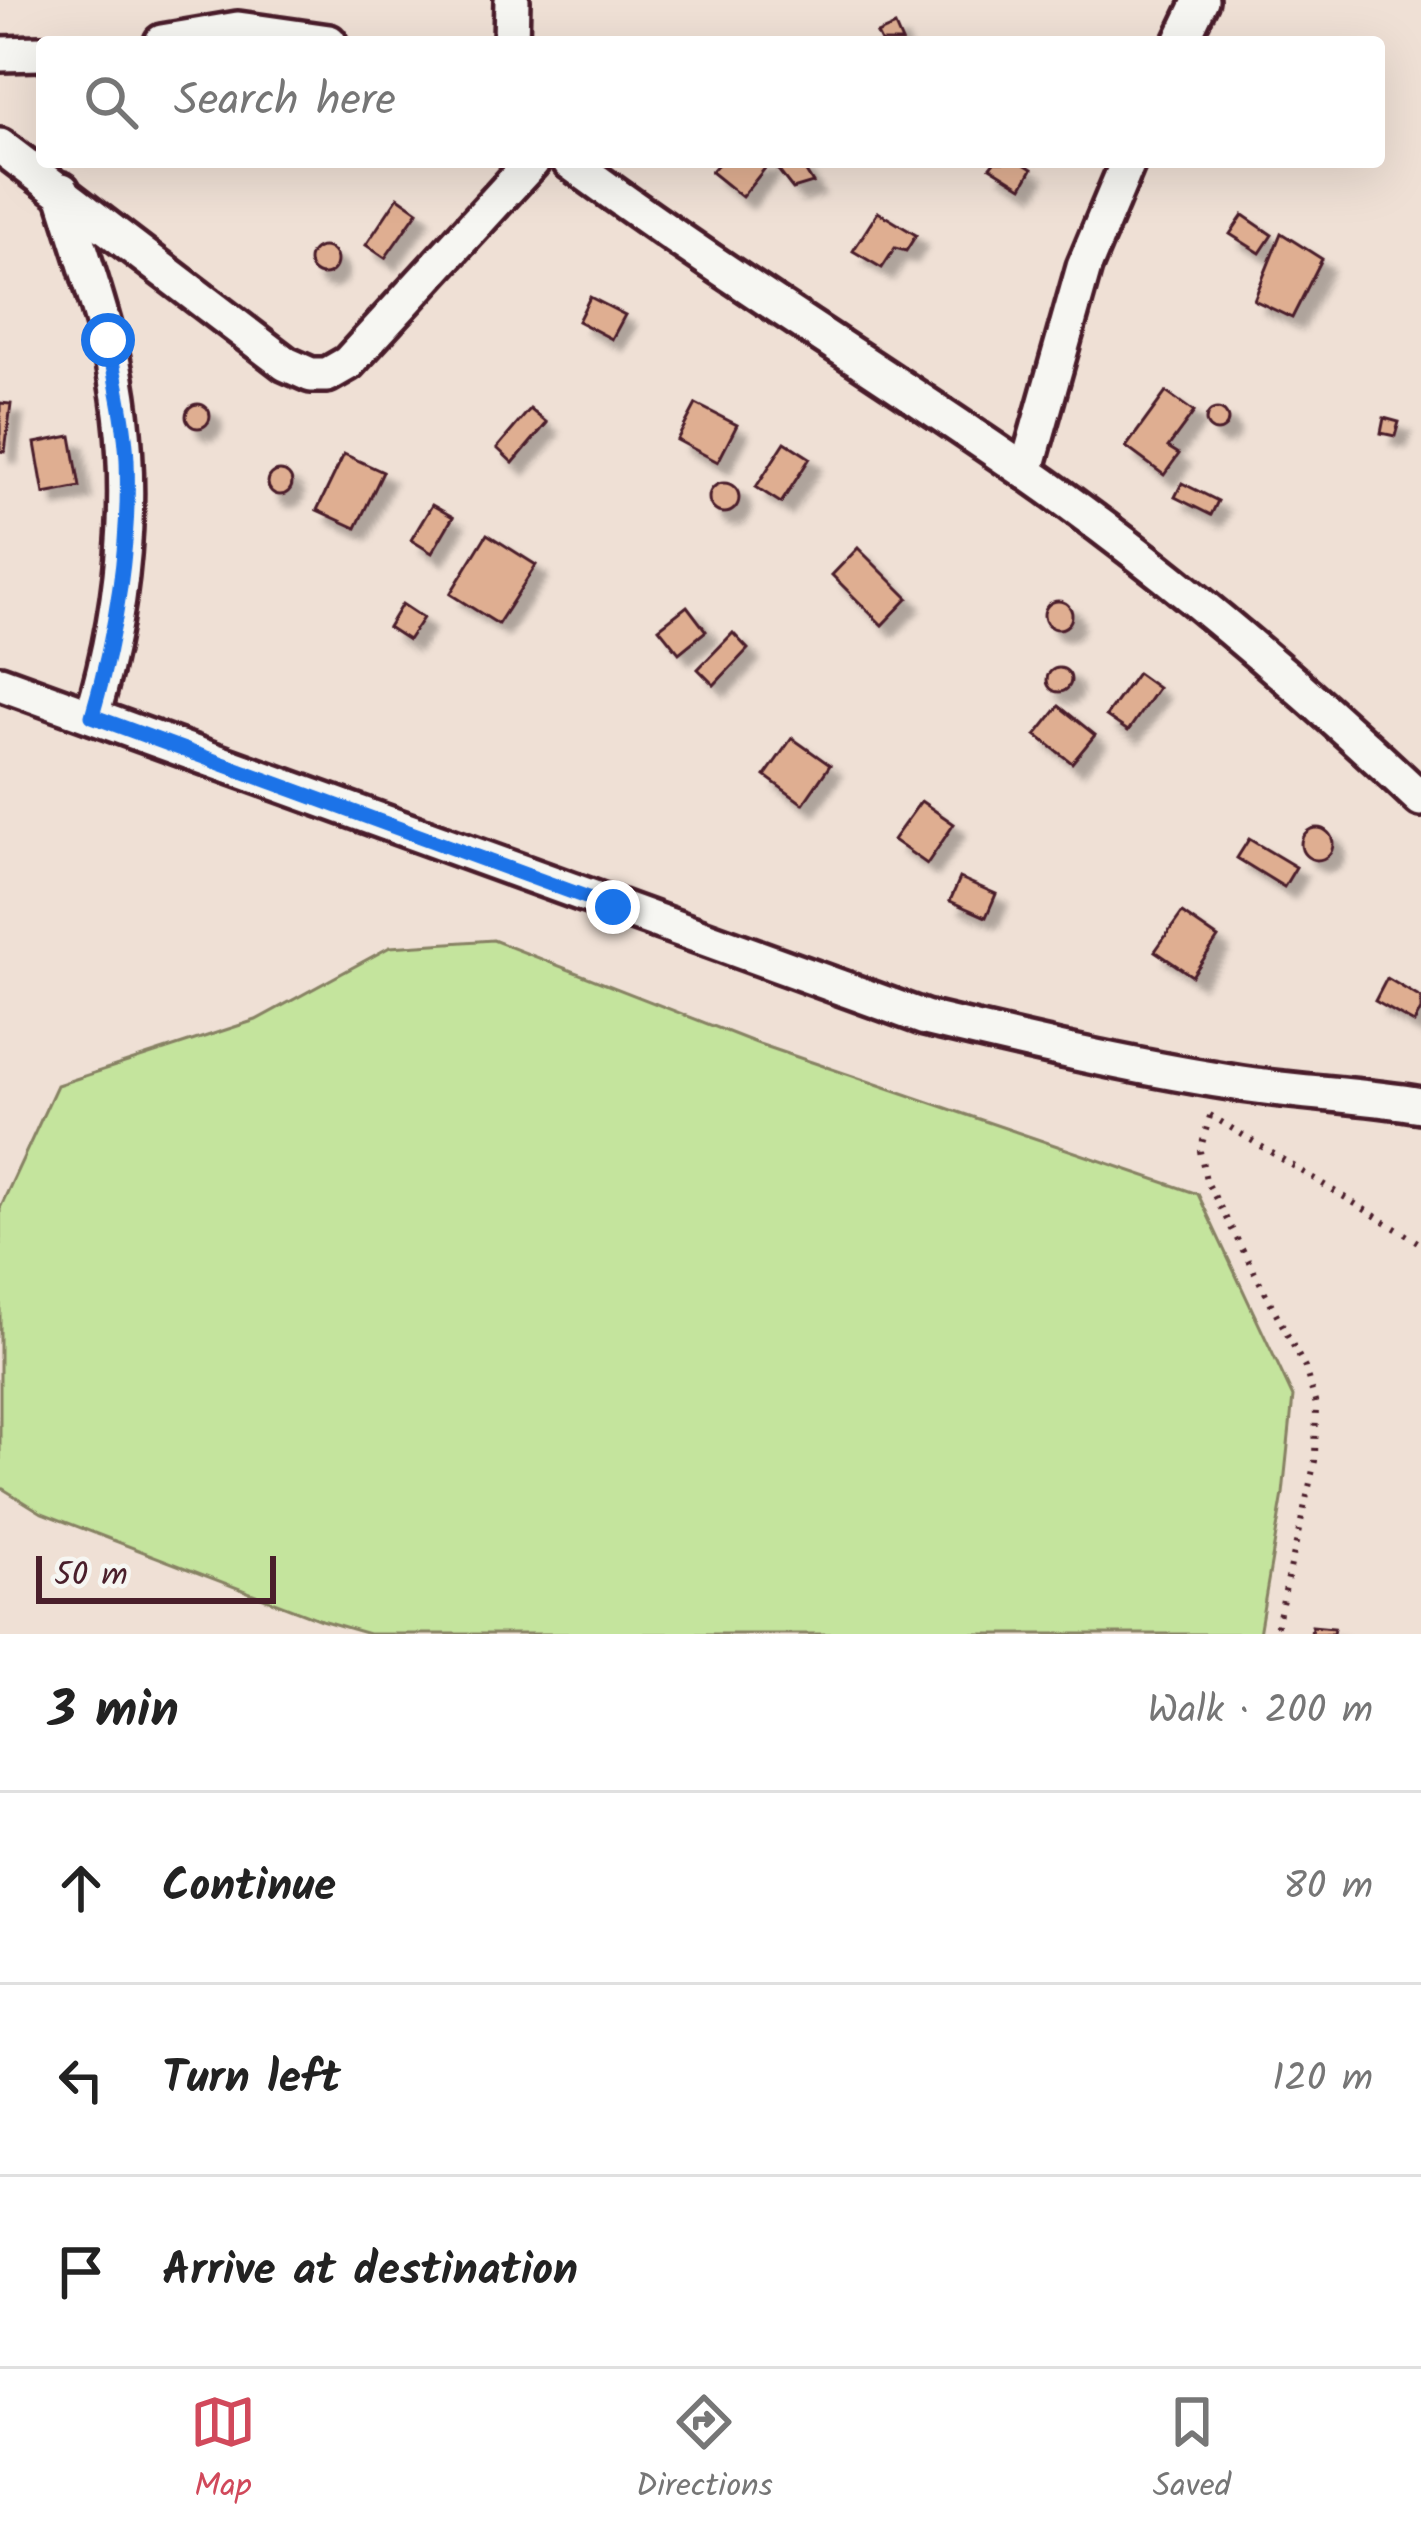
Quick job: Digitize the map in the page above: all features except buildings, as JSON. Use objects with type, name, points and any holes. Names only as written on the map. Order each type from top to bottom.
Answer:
[{"type":"street","points":[[511,36],[512,0]]},
{"type":"street","points":[[1184,36],[1201,0]]},
{"type":"street","points":[[178,36],[237,14],[309,36]]},
{"type":"street","points":[[0,54],[36,52]]},
{"type":"street","points":[[0,146],[36,165]]},
{"type":"street","points":[[58,177],[286,364],[310,375],[327,375],[366,347],[527,168]]},
{"type":"street","points":[[579,168],[1026,472],[1311,697],[1421,799]]},
{"type":"street","points":[[1026,472],[1084,267],[1125,168]]},
{"type":"street","points":[[58,177],[108,340],[127,459],[120,580],[108,662],[92,716]]},
{"type":"street","points":[[0,683],[925,1018],[1234,1083],[1421,1105]]},
{"type":"path","points":[[1234,1083],[1210,1116],[1200,1151],[1206,1180],[1305,1368],[1316,1405],[1315,1461],[1276,1634]]},
{"type":"path","points":[[1210,1116],[1421,1244]]},
{"type":"green space","points":[[493,940],[759,1044],[1198,1194],[1293,1397],[1283,1494],[1259,1634],[369,1634],[42,1513],[0,1487],[0,1208],[57,1085],[256,1020],[390,947]]},
{"type":"route","points":[[108,340],[127,459],[123,559],[108,662],[92,716],[613,907]]}]
